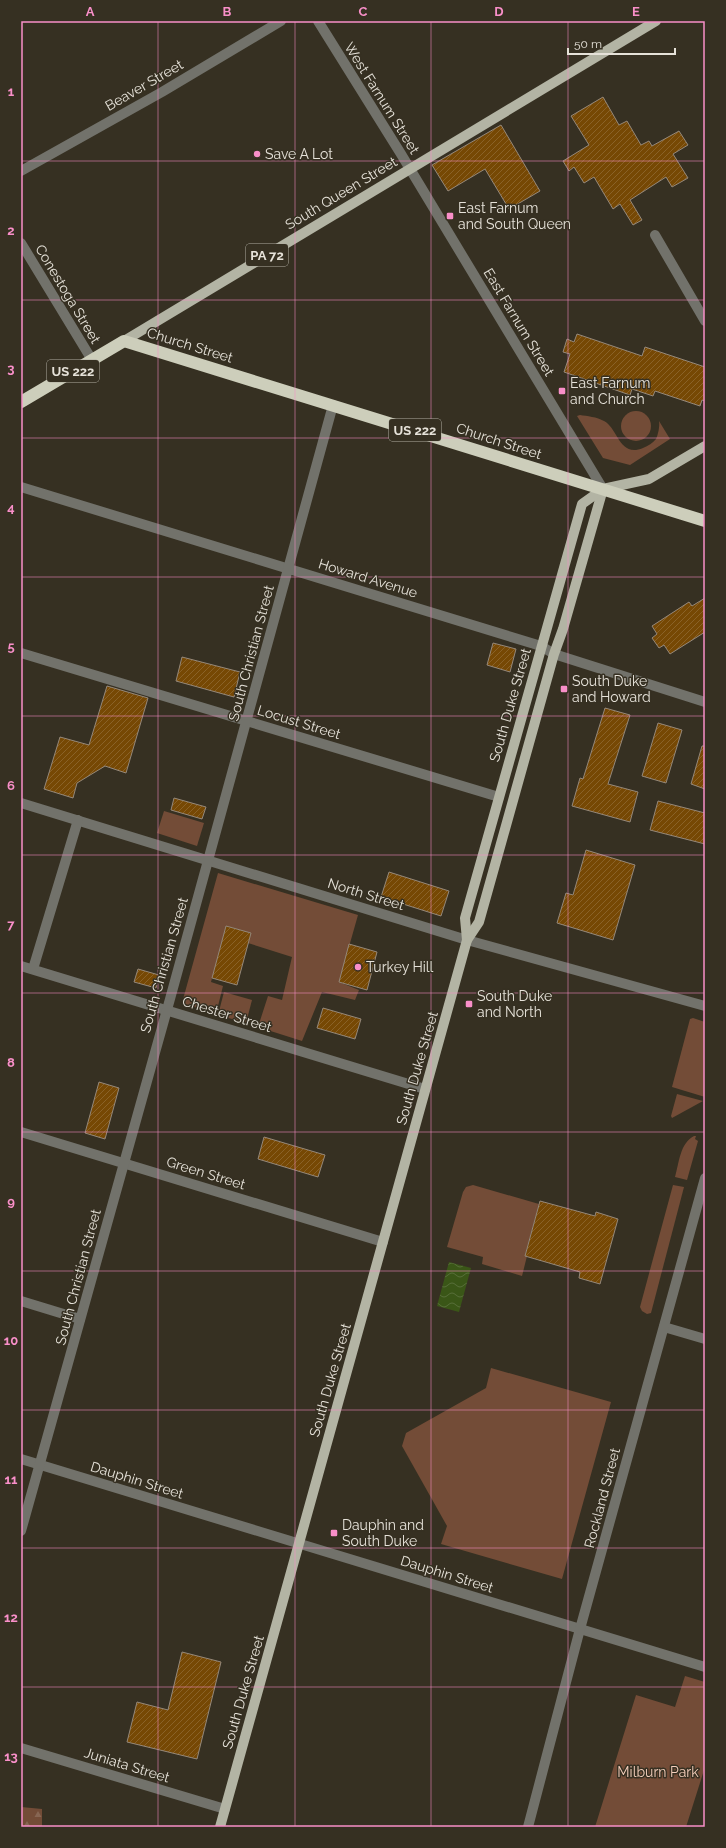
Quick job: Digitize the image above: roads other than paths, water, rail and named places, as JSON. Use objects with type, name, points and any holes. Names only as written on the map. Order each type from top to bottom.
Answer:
[{"type":"highway","name":"South Queen Street","points":[[21,402],[124,341]]},
{"type":"highway","name":"Church Street","points":[[124,341],[705,521]]},
{"type":"main road","name":"South Queen Street","points":[[124,341],[656,21]]},
{"type":"main road","name":"South Duke Street","points":[[467,940],[466,918],[582,504],[603,489],[649,479],[705,446]]},
{"type":"main road","name":"South Duke Street","points":[[220,1827],[467,940],[479,922],[554,654],[603,489]]},
{"type":"street","name":"Beaver Street","points":[[21,171],[162,92],[280,21]]},
{"type":"street","name":"West Farnum Street","points":[[318,21],[410,169]]},
{"type":"street","name":"East Farnum Street","points":[[410,169],[603,489]]},
{"type":"street","points":[[655,235],[705,321]]},
{"type":"street","name":"Conestoga Street","points":[[21,243],[92,360]]},
{"type":"street","name":"South Christian Street","points":[[21,1531],[167,1010],[333,405]]},
{"type":"street","name":"Howard Avenue","points":[[21,486],[541,646],[554,654],[705,702]]},
{"type":"street","name":"Locust Street","points":[[21,653],[499,798]]},
{"type":"street","name":"North Street","points":[[21,803],[467,940],[705,1006]]},
{"type":"street","points":[[33,969],[78,820]]},
{"type":"street","name":"Chester Street","points":[[21,966],[425,1089]]},
{"type":"street","name":"Green Street","points":[[21,1132],[383,1242]]},
{"type":"street","name":"Rockland Street","points":[[528,1827],[580,1629],[705,1178]]},
{"type":"street","points":[[21,1302],[80,1319]]},
{"type":"street","points":[[664,1327],[705,1340]]},
{"type":"street","name":"Dauphin Street","points":[[21,1459],[705,1667]]},
{"type":"street","name":"Juniata Street","points":[[21,1748],[224,1809]]},
{"type":"water","points":[[449,1262],[471,1268],[459,1312],[437,1306]]},
{"type":"place","name":"Save A Lot","points":[[257,154]]},
{"type":"place","name":"East Farnum and South Queen","points":[[450,216]]},
{"type":"place","name":"East Farnum and Church","points":[[562,391]]},
{"type":"place","name":"South Duke and Howard","points":[[564,689]]},
{"type":"place","name":"Turkey Hill","points":[[358,967]]},
{"type":"place","name":"South Duke and North","points":[[469,1004]]},
{"type":"place","name":"Dauphin and South Duke","points":[[334,1533]]},
{"type":"park label","name":"Milburn Park","points":[[658,1772]]}]
